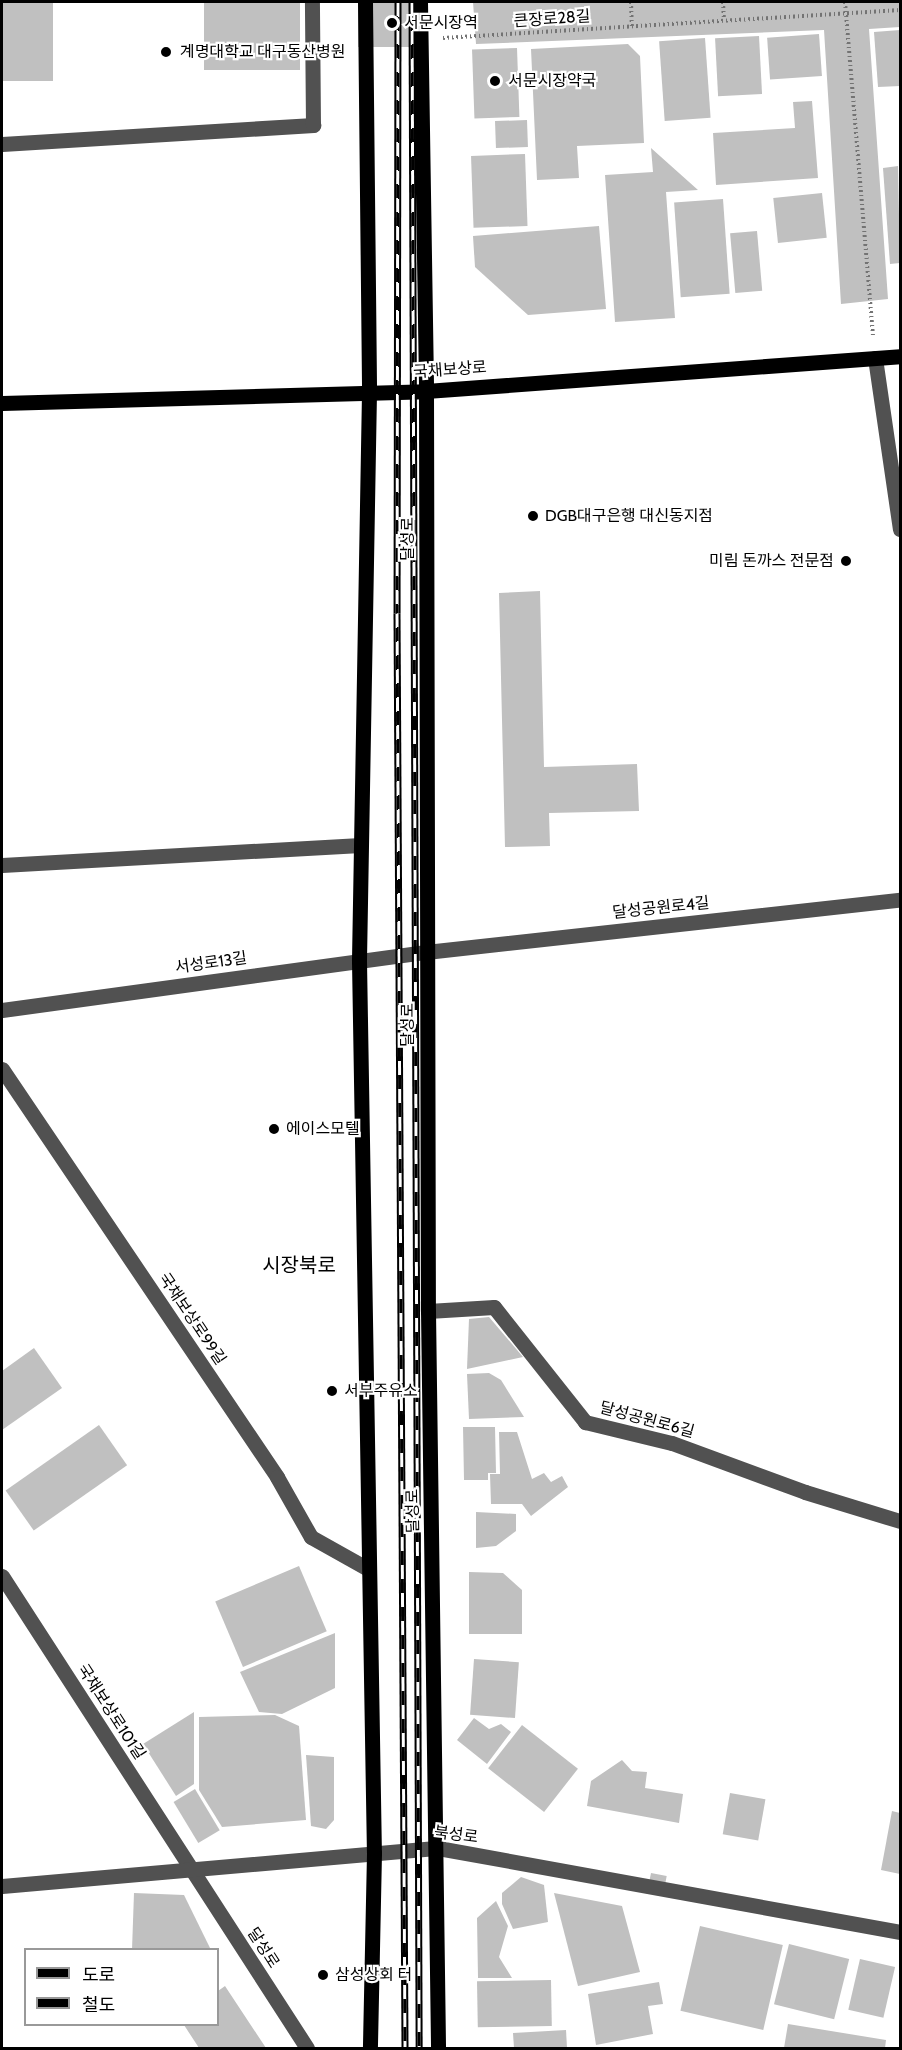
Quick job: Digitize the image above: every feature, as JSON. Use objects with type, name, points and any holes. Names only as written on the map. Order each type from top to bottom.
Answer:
[{"type":"main road","points":[[365,2],[369,392],[359,961],[374,1853],[370,2049]]},
{"type":"main road","name":"달성로","points":[[420,2],[426,390],[428,1311],[438,1848],[438,2049]]},
{"type":"main road","name":"국채보상로","points":[[2,403],[426,390],[900,356]]},
{"type":"street","points":[[2,144],[313,125],[312,2]]},
{"type":"street","points":[[875,358],[900,530]]},
{"type":"street","points":[[2,865],[360,845]]},
{"type":"street","name":"달성공원로4길","points":[[426,952],[900,900]]},
{"type":"street","name":"서성로13길","points":[[2,1010],[426,952]]},
{"type":"street","name":"국채보상로99길","points":[[2,1069],[277,1478],[311,1537],[368,1569]]},
{"type":"street","name":"달성공원로6길","points":[[428,1311],[494,1307],[585,1422],[672,1443],[805,1492],[900,1521]]},
{"type":"street","name":"국채보상로101길","points":[[2,1576],[190,1867]]},
{"type":"street","name":"북성로","points":[[2,1886],[190,1867],[438,1848],[900,1932]]},
{"type":"street","name":"달성로","points":[[190,1867],[307,2049]]},
{"type":"path","points":[[631,2],[632,26]]},
{"type":"path","points":[[723,2],[724,20]]},
{"type":"path","points":[[845,2],[875,358]]},
{"type":"path","name":"큰장로28길","points":[[420,39],[900,10]]},
{"type":"building","points":[[2,2],[53,2],[53,81],[2,81]]},
{"type":"building","points":[[204,2],[300,2],[300,70],[204,70]]},
{"type":"building","name":"서문시장역","points":[[358,2],[425,2],[425,47],[358,47]]},
{"type":"building","points":[[473,2],[900,2],[900,27],[869,29],[888,299],[841,304],[824,30],[476,44]]},
{"type":"building","points":[[900,30],[900,86],[878,87],[874,32]]},
{"type":"building","points":[[819,34],[822,76],[770,80],[767,38]]},
{"type":"building","points":[[759,36],[762,94],[718,96],[715,38]]},
{"type":"building","points":[[705,38],[711,118],[665,121],[659,41]]},
{"type":"building","points":[[628,44],[640,56],[644,143],[577,146],[579,178],[537,180],[531,49]]},
{"type":"building","points":[[517,48],[519,117],[474,119],[472,50]]},
{"type":"building","points":[[812,101],[818,178],[716,185],[713,133],[795,128],[793,102]]},
{"type":"building","points":[[527,120],[528,147],[496,148],[495,121]]},
{"type":"building","points":[[651,148],[698,190],[666,192],[675,318],[615,322],[605,175],[653,172]]},
{"type":"building","points":[[525,154],[528,226],[474,228],[471,156]]},
{"type":"building","points":[[898,166],[900,263],[890,264],[883,168]]},
{"type":"building","points":[[822,193],[827,238],[778,243],[773,198]]},
{"type":"building","points":[[723,199],[730,294],[681,297],[674,202]]},
{"type":"building","points":[[599,226],[606,309],[528,315],[475,267],[473,236]]},
{"type":"building","points":[[757,231],[762,291],[735,293],[730,233]]},
{"type":"building","points":[[540,591],[544,767],[637,764],[639,811],[549,813],[550,846],[505,847],[499,593]]},
{"type":"building","points":[[489,1317],[523,1357],[467,1369],[469,1319]]},
{"type":"building","points":[[34,1348],[62,1388],[2,1430],[2,1371]]},
{"type":"building","points":[[489,1373],[501,1380],[524,1417],[469,1419],[467,1374]]},
{"type":"building","points":[[99,1425],[127,1465],[34,1531],[6,1490]]},
{"type":"building","points":[[463,1427],[495,1427],[496,1473],[488,1473],[488,1480],[464,1480]]},
{"type":"building","points":[[499,1432],[517,1432],[532,1479],[544,1473],[551,1482],[562,1476],[568,1487],[531,1516],[522,1504],[491,1504],[490,1474],[500,1474]]},
{"type":"building","points":[[476,1512],[516,1514],[516,1531],[496,1546],[476,1548]]},
{"type":"building","points":[[299,1566],[327,1631],[243,1667],[215,1602]]},
{"type":"building","points":[[469,1572],[503,1573],[522,1590],[522,1634],[469,1634]]},
{"type":"building","points":[[335,1633],[335,1688],[282,1714],[259,1712],[240,1672]]},
{"type":"building","points":[[474,1659],[519,1662],[515,1718],[470,1715]]},
{"type":"building","points":[[194,1712],[194,1784],[176,1796],[143,1744]]},
{"type":"building","points":[[275,1715],[299,1726],[306,1820],[222,1827],[199,1790],[199,1717]]},
{"type":"building","points":[[474,1718],[489,1729],[501,1724],[511,1732],[487,1764],[457,1740]]},
{"type":"building","points":[[522,1725],[578,1769],[544,1812],[488,1768]]},
{"type":"building","points":[[306,1755],[334,1757],[334,1820],[326,1829],[311,1826]]},
{"type":"building","points":[[622,1760],[632,1771],[647,1772],[645,1788],[683,1794],[679,1823],[587,1806],[591,1781]]},
{"type":"building","points":[[195,1789],[220,1830],[198,1843],[174,1802]]},
{"type":"building","points":[[730,1793],[765,1799],[758,1841],[723,1834]]},
{"type":"building","points":[[892,1811],[900,1813],[900,1874],[881,1870]]},
{"type":"building","points":[[651,1873],[667,1876],[665,1883],[650,1880]]},
{"type":"building","points":[[521,1877],[544,1885],[548,1922],[513,1929],[502,1904],[502,1893]]},
{"type":"building","points":[[134,1893],[184,1895],[210,1948],[132,1948]]},
{"type":"building","points":[[554,1893],[622,1906],[640,1972],[578,1986]]},
{"type":"building","points":[[496,1901],[508,1926],[499,1957],[512,1978],[478,1978],[477,1918]]},
{"type":"building","points":[[700,1926],[783,1945],[763,2030],[680,2011]]},
{"type":"building","points":[[789,1944],[849,1959],[834,2019],[774,2004]]},
{"type":"building","points":[[860,1959],[895,1967],[883,2018],[848,2010]]},
{"type":"building","points":[[551,1980],[552,2026],[478,2027],[477,1981]]},
{"type":"building","points":[[659,1982],[663,2004],[648,2006],[653,2034],[596,2045],[588,1994]]},
{"type":"building","points":[[225,1986],[266,2048],[199,2048],[185,2026],[219,2026],[219,1990]]},
{"type":"building","points":[[788,2024],[886,2040],[885,2048],[784,2048]]},
{"type":"building","points":[[566,2030],[567,2048],[514,2048],[513,2033]]},
{"type":"railway","points":[[398,2],[397,613],[405,2048]]},
{"type":"railway","points":[[412,2],[419,2048]]},
{"type":"place","name":"서문시장역","points":[[392,23]]},
{"type":"place","name":"계명대학교 대구동산병원","points":[[166,52]]},
{"type":"place","name":"서문시장약국","points":[[495,81]]},
{"type":"place","name":"DGB대구은행 대신동지점","points":[[533,516]]},
{"type":"place","name":"미림 돈까스 전문점","points":[[846,561]]},
{"type":"place","name":"에이스모텔","points":[[274,1129]]},
{"type":"place","name":"서부주유소","points":[[332,1391]]},
{"type":"place","name":"삼성상회 터","points":[[323,1975]]},
{"type":"district","name":"시장북로","points":[[299,1265]]}]
